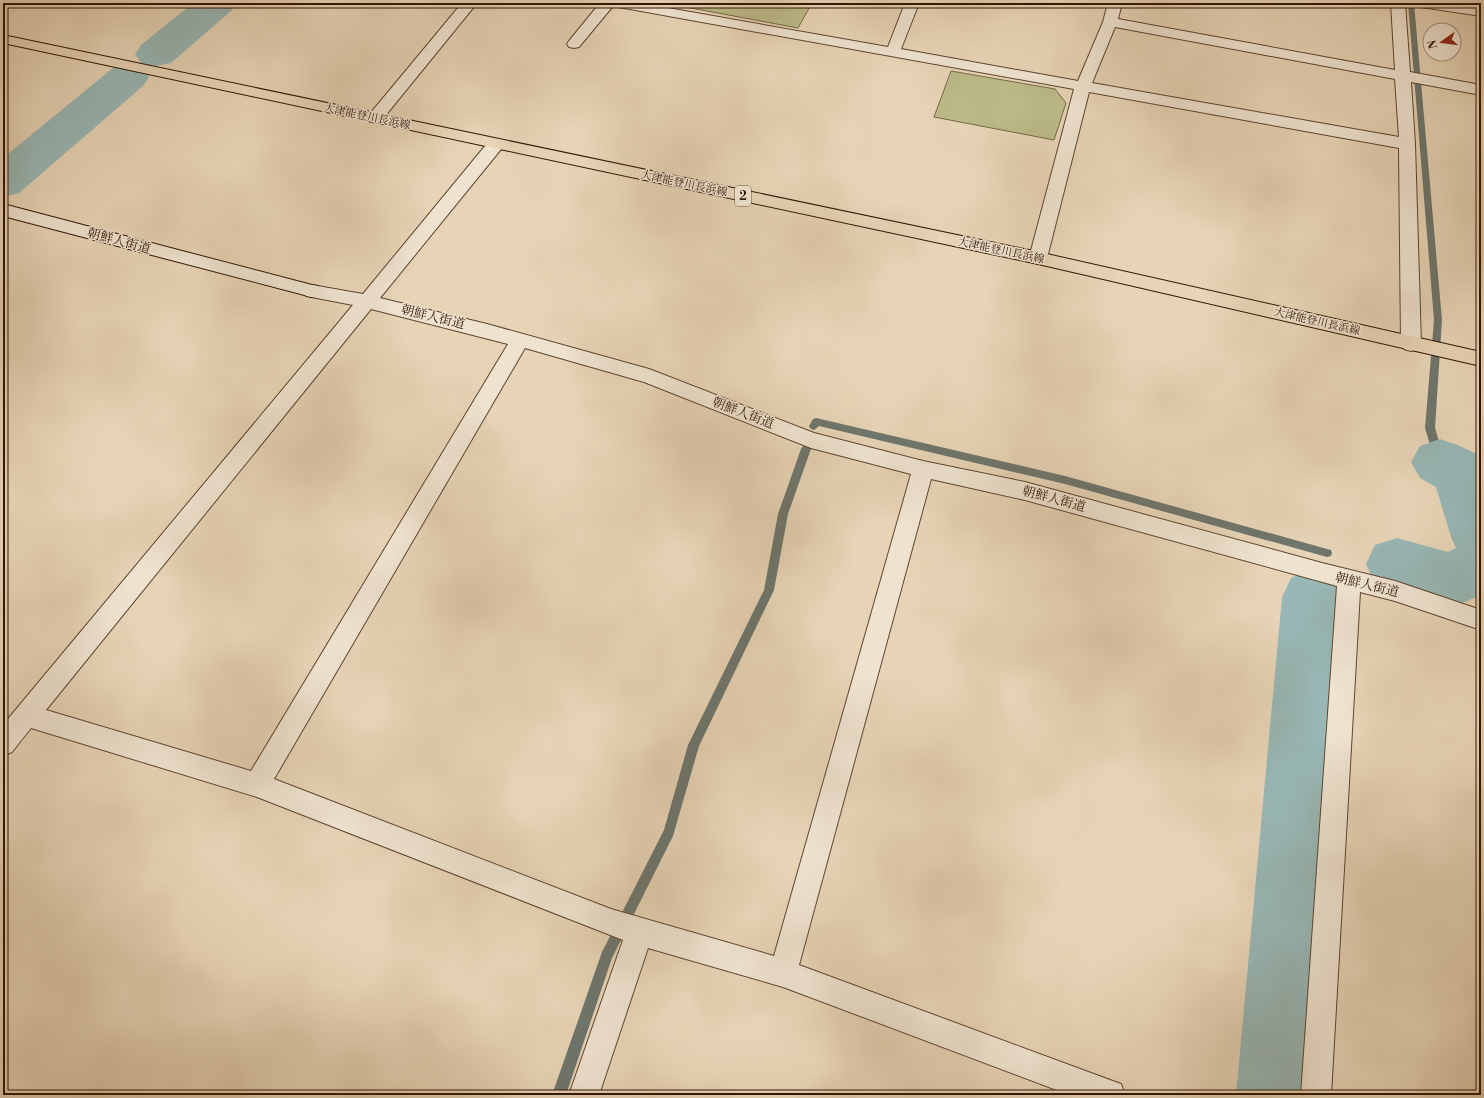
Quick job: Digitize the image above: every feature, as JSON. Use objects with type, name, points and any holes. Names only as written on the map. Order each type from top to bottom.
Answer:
[{"type":"main road","name":"大津能登川長浜線","points":[[3,39],[1038,258],[1481,359]]},
{"type":"street","points":[[375,118],[470,3]]},
{"type":"street","points":[[574,44],[608,3]]},
{"type":"street","points":[[616,3],[1407,144]]},
{"type":"street","points":[[893,52],[912,3]]},
{"type":"street","points":[[1038,258],[1083,86],[1110,22],[1115,3]]},
{"type":"street","points":[[1398,3],[1407,144],[1411,344]]},
{"type":"street","points":[[1421,3],[1481,12]]},
{"type":"street","points":[[1110,22],[1481,90]]},
{"type":"street","points":[[496,144],[367,301],[12,726],[257,785],[627,928],[783,973],[1110,1095]]},
{"type":"street","name":"朝鮮人街道","points":[[3,210],[312,291],[367,301],[520,340],[649,376],[811,440],[922,469],[1025,491],[1349,580],[1395,591],[1481,620]]},
{"type":"street","points":[[257,785],[520,340]]},
{"type":"street","points":[[783,973],[922,469]]},
{"type":"street","points":[[1316,1095],[1349,580]]},
{"type":"street","points":[[584,1095],[627,928]]},
{"type":"shaded area","points":[[664,3],[812,3],[798,28]]},
{"type":"shaded area","points":[[951,71],[1055,89],[1066,103],[1054,140],[934,117]]},
{"type":"waterway","points":[[156,54],[217,3]]},
{"type":"waterway","points":[[1411,3],[1438,320],[1430,428],[1472,569]]},
{"type":"waterway","points":[[3,182],[128,77]]},
{"type":"waterway","points":[[814,426],[816,422],[1065,480],[1327,553]]},
{"type":"waterway","points":[[559,1095],[606,956],[669,832],[694,745],[769,590],[783,514],[806,449]]},
{"type":"waterway","points":[[1440,462],[1461,473],[1481,537]]},
{"type":"waterway","points":[[1397,564],[1453,580],[1472,569]]},
{"type":"waterway","points":[[1277,1095],[1313,597]]}]
